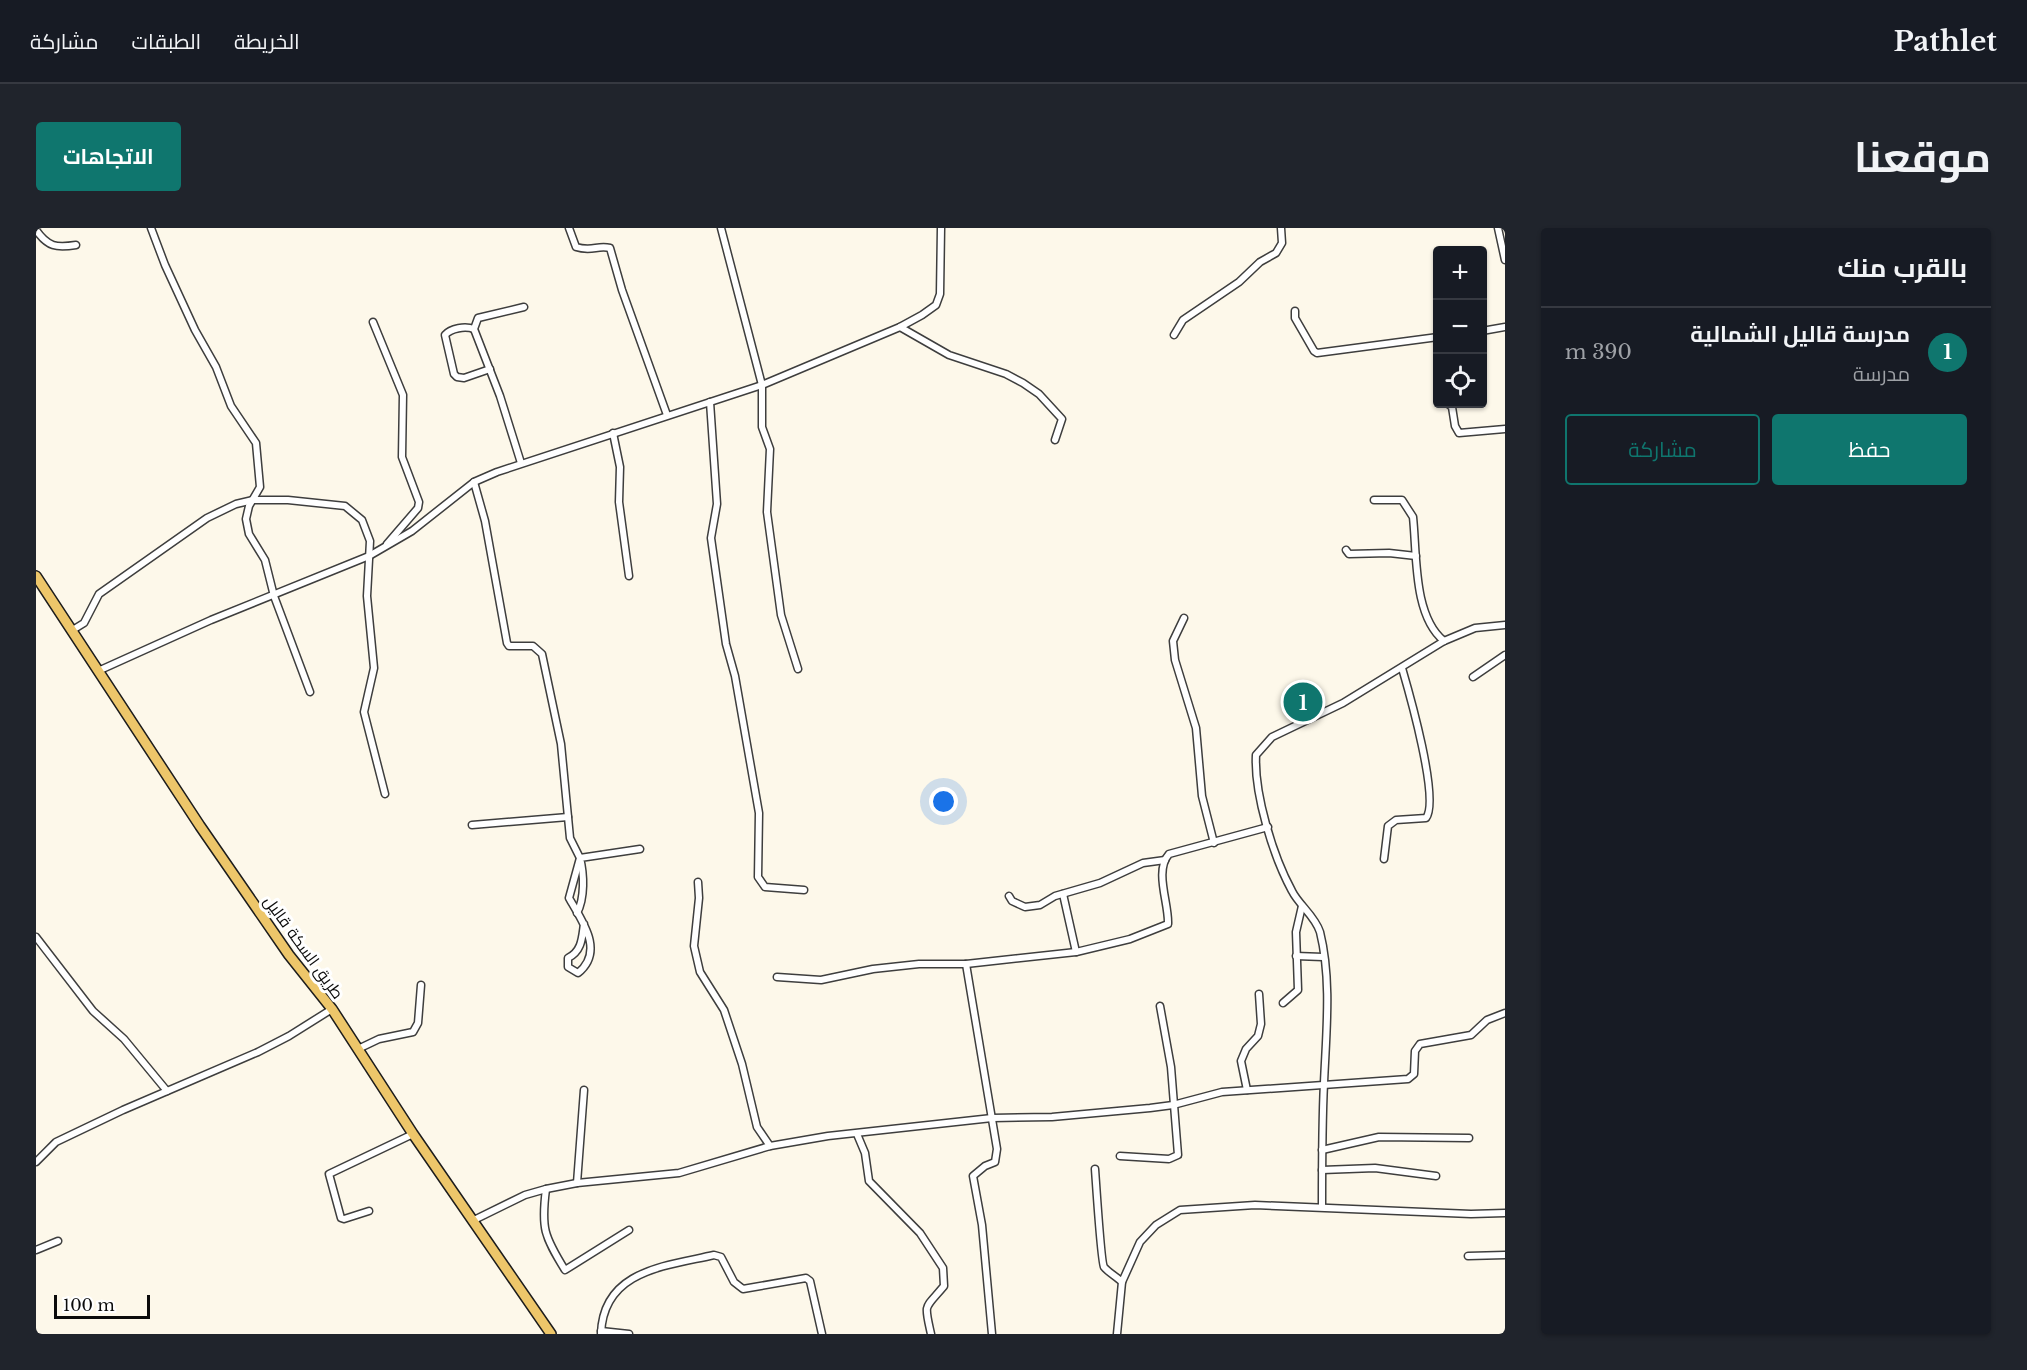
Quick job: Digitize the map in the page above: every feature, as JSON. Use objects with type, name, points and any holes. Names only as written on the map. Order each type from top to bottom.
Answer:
[{"type":"main road","name":"طريق السكة قاليل","points":[[36,576],[276,937],[332,1009],[413,1134],[550,1334]]},
{"type":"street","points":[[151,228],[165,265],[195,330],[216,367],[231,406],[256,442],[260,487],[246,519],[249,534],[265,560],[274,596],[310,692]]},
{"type":"street","points":[[569,228],[576,246],[592,251],[603,246],[610,248],[622,290],[667,415]]},
{"type":"street","points":[[721,228],[762,385],[762,428],[770,448],[767,512],[782,615],[798,669]]},
{"type":"street","points":[[98,670],[369,556],[412,531],[474,483],[521,463],[762,385],[900,327],[936,305],[940,294],[941,228]]},
{"type":"street","points":[[1174,335],[1183,320],[1239,282],[1260,262],[1276,253],[1282,243],[1281,228]]},
{"type":"street","points":[[1498,228],[1505,260]]},
{"type":"street","points":[[36,230],[47,244],[53,247],[76,245]]},
{"type":"street","points":[[521,463],[490,369],[474,329],[478,318],[524,307]]},
{"type":"street","points":[[1295,311],[1295,318],[1314,351],[1317,352],[1433,338]]},
{"type":"street","points":[[373,322],[403,395],[402,457],[419,502],[411,516],[383,549]]},
{"type":"street","points":[[474,329],[464,327],[445,335],[454,374],[464,378],[490,369]]},
{"type":"street","points":[[900,327],[929,346],[969,363],[1006,374],[1039,394],[1062,419],[1055,440]]},
{"type":"street","points":[[1487,330],[1505,327]]},
{"type":"street","points":[[710,402],[717,504],[711,538],[726,644],[735,676],[759,813],[758,877],[765,887],[804,890]]},
{"type":"street","points":[[1452,408],[1455,426],[1459,433],[1505,429]]},
{"type":"street","points":[[613,433],[620,467],[619,502],[629,576]]},
{"type":"street","points":[[474,483],[489,541],[507,643],[509,646],[533,646],[539,650],[545,662],[561,744],[570,838],[583,870],[581,905],[577,913]]},
{"type":"street","points":[[71,631],[84,623],[99,594],[207,518],[236,504],[253,500],[345,506],[355,512],[368,530],[367,596],[374,668],[364,712],[385,794]]},
{"type":"street","points":[[1374,500],[1406,502],[1413,517],[1425,615],[1436,634],[1444,641]]},
{"type":"street","points":[[1346,550],[1349,554],[1389,553],[1416,556]]},
{"type":"street","points":[[1184,618],[1173,641],[1175,660],[1196,728],[1202,796],[1214,843]]},
{"type":"street","points":[[1322,1206],[1326,1003],[1323,957],[1319,930],[1284,875],[1260,804],[1255,773],[1256,755],[1263,744],[1272,737],[1316,718],[1444,641],[1475,628],[1505,625]]},
{"type":"street","points":[[1473,677],[1505,655]]},
{"type":"street","points":[[1384,859],[1388,826],[1396,820],[1426,818],[1430,812],[1430,781],[1411,696],[1402,668]]},
{"type":"street","points":[[472,825],[568,817]]},
{"type":"street","points":[[1009,896],[1017,904],[1032,907],[1062,894],[1100,883],[1143,863],[1165,860],[1173,853],[1268,827]]},
{"type":"street","points":[[580,858],[640,849]]},
{"type":"street","points":[[580,858],[569,898],[589,931],[591,944],[586,966],[578,973],[568,967],[568,958],[575,955],[581,943],[584,924]]},
{"type":"street","points":[[777,977],[821,980],[908,965],[966,964],[1076,952],[1130,939],[1166,926],[1169,920],[1163,876],[1165,860]]},
{"type":"street","points":[[698,882],[699,898],[694,946],[700,972],[724,1010],[751,1095],[757,1126],[770,1146]]},
{"type":"street","points":[[569,898],[581,891]]},
{"type":"street","points":[[1062,894],[1076,952]]},
{"type":"street","points":[[1283,1003],[1298,990],[1297,919],[1302,906]]},
{"type":"street","points":[[36,937],[93,1011],[124,1040],[167,1091]]},
{"type":"street","points":[[1296,956],[1323,957]]},
{"type":"street","points":[[966,964],[997,1149],[995,1162],[973,1176],[982,1225],[992,1334]]},
{"type":"street","points":[[358,1049],[379,1039],[413,1032],[418,1023],[421,985]]},
{"type":"street","points":[[1247,1090],[1241,1061],[1246,1049],[1258,1036],[1261,1024],[1259,994]]},
{"type":"street","points":[[1120,1156],[1169,1159],[1178,1155],[1178,1131],[1160,1006]]},
{"type":"street","points":[[36,1162],[56,1142],[258,1052],[332,1009]]},
{"type":"street","points":[[474,1220],[525,1195],[546,1189],[577,1183],[679,1173],[770,1146],[992,1118],[1052,1117],[1173,1105],[1200,1096],[1247,1090],[1411,1078],[1414,1074],[1415,1051],[1420,1044],[1471,1035],[1487,1020],[1505,1013]]},
{"type":"street","points":[[577,1183],[584,1090]]},
{"type":"street","points":[[369,1210],[344,1220],[341,1218],[328,1174],[413,1134]]},
{"type":"street","points":[[857,1134],[865,1152],[869,1181],[911,1221],[943,1268],[944,1286],[927,1304],[925,1310],[931,1334]]},
{"type":"street","points":[[1322,1149],[1379,1137],[1469,1138]]},
{"type":"street","points":[[1095,1168],[1101,1221],[1101,1259],[1105,1268],[1122,1282]]},
{"type":"street","points":[[1322,1170],[1375,1168],[1436,1176]]},
{"type":"street","points":[[546,1189],[543,1210],[545,1237],[565,1270],[629,1230]]},
{"type":"street","points":[[1117,1334],[1122,1282],[1140,1242],[1156,1225],[1180,1210],[1255,1204],[1472,1214],[1505,1213]]},
{"type":"street","points":[[36,1250],[58,1241]]},
{"type":"street","points":[[629,1334],[601,1333],[603,1314],[629,1280],[642,1271],[714,1255],[721,1257],[734,1281],[743,1289],[806,1278],[810,1281],[822,1334]]},
{"type":"street","points":[[1468,1256],[1505,1255]]},
{"type":"place","name":"مدرسة قاليل الشمالية","points":[[1303,702]]}]
